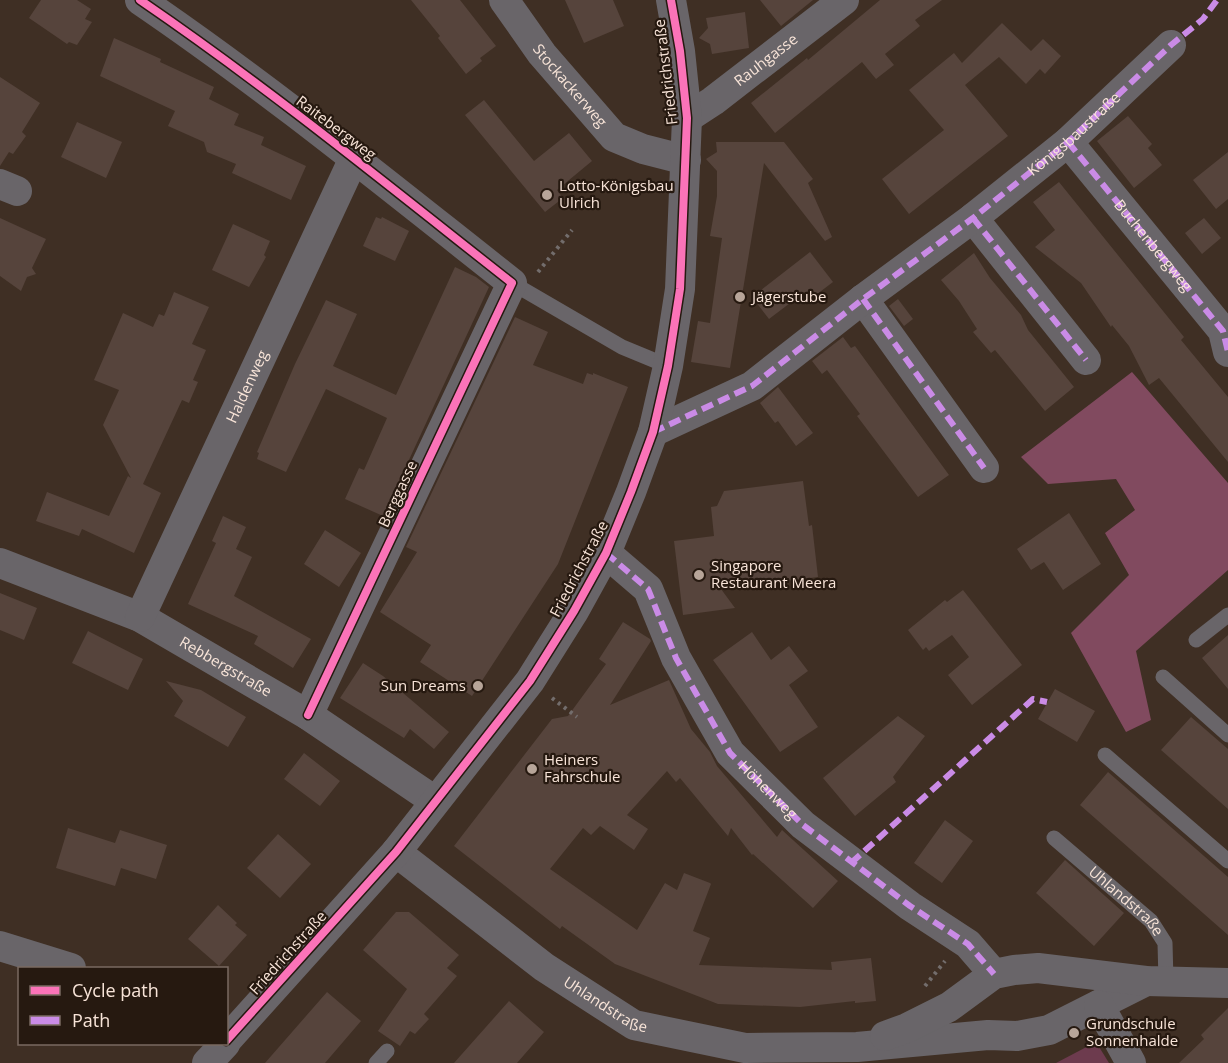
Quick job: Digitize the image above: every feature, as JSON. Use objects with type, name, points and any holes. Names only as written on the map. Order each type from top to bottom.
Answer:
[{"type":"street","name":"Raitebergweg","points":[[140,0],[189,33],[354,158],[517,287]]},
{"type":"street","name":"Stockackerweg","points":[[504,0],[542,54],[614,137],[643,149],[686,160]]},
{"type":"street","name":"Friedrichstraße","points":[[228,1039],[396,852],[530,681],[574,611],[606,552],[653,432],[668,366],[680,289],[687,118],[680,51],[671,0]]},
{"type":"street","name":"Rauhgasse","points":[[687,118],[713,101],[844,0]]},
{"type":"street","name":"Königsbaustraße","points":[[653,432],[752,386],[863,299],[973,218],[1068,142],[1171,45]]},
{"type":"street","name":"Buchenbergweg","points":[[1068,142],[1223,331],[1228,352]]},
{"type":"street","name":"Haldenweg","points":[[140,617],[354,158]]},
{"type":"street","points":[[973,218],[1086,360]]},
{"type":"street","name":"Berggasse","points":[[308,716],[517,287]]},
{"type":"street","points":[[863,299],[984,468]]},
{"type":"street","name":"Höhenweg","points":[[606,552],[648,589],[676,658],[730,753],[803,825],[910,906],[968,944],[994,974]]},
{"type":"street","name":"Rebbergstraße","points":[[0,563],[140,617],[308,716],[435,801]]},
{"type":"street","name":"Uhlandstraße","points":[[396,852],[544,967],[634,1025],[745,1048],[854,1055],[988,1035],[1017,1036],[1049,1030],[1099,1005],[1156,981]]},
{"type":"street","points":[[0,946],[65,967]]},
{"type":"street","name":"Uhlandstraße","points":[[854,1055],[949,1007],[994,974],[1038,968],[1156,981],[1228,982]]},
{"type":"street","points":[[1099,1005],[1131,1063]]},
{"type":"lane","name":"Raitebergweg","points":[[517,287],[622,347],[668,366]]},
{"type":"lane","points":[[1196,640],[1228,615]]},
{"type":"lane","points":[[1163,677],[1228,735]]},
{"type":"lane","points":[[1105,755],[1228,861]]},
{"type":"lane","name":"Uhlandstraße","points":[[1054,838],[1151,921],[1165,943],[1156,981]]},
{"type":"lane","points":[[376,1063],[387,1051]]},
{"type":"path","points":[[517,287],[572,230]]},
{"type":"shaded area","points":[[1132,372],[1228,483],[1228,570],[1136,651],[1151,720],[1126,732],[1071,633],[1129,575],[1105,533],[1135,510],[1116,479],[1048,484],[1021,457]]},
{"type":"shaded area","points":[[1096,1042],[1109,1063],[1056,1063]]},
{"type":"building","points":[[41,0],[77,0],[91,9],[85,19],[92,22],[77,45],[69,42],[67,44],[29,18]]},
{"type":"building","points":[[411,0],[460,0],[496,46],[480,58],[482,61],[466,74],[438,38],[440,36]]},
{"type":"building","points":[[565,0],[613,0],[624,26],[584,43]]},
{"type":"building","points":[[760,0],[813,0],[781,26]]},
{"type":"building","points":[[880,0],[942,0],[915,20],[920,26],[885,54],[894,65],[876,79],[862,62],[775,133],[751,103],[807,58],[808,60]]},
{"type":"building","points":[[745,12],[749,48],[712,54],[710,44],[699,38],[708,28],[706,18]]},
{"type":"building","points":[[1002,23],[1031,51],[1043,39],[1061,56],[1045,74],[1040,69],[1026,84],[999,57],[965,85],[1008,136],[909,214],[882,179],[944,130],[909,90],[954,53],[962,63]]},
{"type":"building","points":[[114,38],[161,59],[160,62],[214,87],[209,99],[239,114],[234,125],[264,137],[261,145],[306,166],[291,200],[232,173],[236,164],[207,152],[204,142],[168,126],[175,111],[100,76]]},
{"type":"building","points":[[0,77],[40,103],[22,132],[26,136],[13,154],[9,152],[0,166]]},
{"type":"building","points":[[484,100],[534,161],[569,133],[592,161],[557,190],[563,198],[545,212],[465,115]]},
{"type":"building","points":[[1128,116],[1152,144],[1148,148],[1162,165],[1134,188],[1097,141]]},
{"type":"building","points":[[77,122],[122,142],[106,178],[61,157]]},
{"type":"building","points":[[716,142],[784,142],[813,179],[808,183],[832,237],[825,241],[764,163],[730,368],[691,362],[698,321],[710,323],[722,238],[710,236],[717,196],[717,171],[706,159],[717,152]]},
{"type":"building","points":[[1228,152],[1228,199],[1216,209],[1193,180]]},
{"type":"building","points":[[1059,182],[1184,337],[1181,340],[1228,397],[1228,462],[1159,378],[1149,385],[1129,346],[1112,325],[1111,327],[1081,283],[1035,247],[1055,230],[1033,202]]},
{"type":"building","points":[[376,217],[381,219],[382,217],[409,231],[395,261],[363,246]]},
{"type":"building","points":[[0,218],[46,239],[32,268],[36,274],[27,277],[21,291],[0,276]]},
{"type":"building","points":[[1204,218],[1221,238],[1202,254],[1185,233]]},
{"type":"building","points":[[233,224],[270,241],[264,255],[266,257],[249,287],[212,270]]},
{"type":"building","points":[[810,252],[833,282],[804,304],[798,297],[769,319],[752,297]]},
{"type":"building","points":[[974,253],[990,278],[1021,315],[1028,330],[1074,387],[1045,411],[995,350],[991,353],[973,332],[977,329],[959,301],[941,280]]},
{"type":"building","points":[[455,267],[476,277],[489,287],[383,516],[345,499],[359,468],[364,470],[387,418],[326,389],[286,472],[257,459],[259,453],[257,452],[295,364],[326,300],[357,314],[333,366],[396,395]]},
{"type":"building","points":[[174,292],[209,307],[192,344],[206,350],[193,380],[198,382],[189,403],[182,400],[143,484],[161,493],[134,553],[82,529],[79,536],[36,521],[47,492],[109,516],[128,476],[131,478],[103,425],[119,390],[94,380],[123,313],[153,327],[159,314],[164,316]]},
{"type":"building","points":[[898,299],[913,319],[904,326],[889,306]]},
{"type":"building","points":[[515,317],[548,332],[533,365],[583,384],[587,373],[593,375],[593,373],[628,387],[558,564],[472,696],[420,662],[431,645],[380,612],[417,552],[406,547]]},
{"type":"building","points":[[843,337],[851,348],[855,346],[949,475],[918,497],[857,416],[860,414],[827,370],[822,374],[812,361]]},
{"type":"building","points":[[778,387],[813,433],[796,446],[778,421],[775,423],[760,403]]},
{"type":"building","points":[[803,481],[809,526],[812,525],[818,577],[721,589],[735,608],[683,615],[674,541],[714,536],[711,507],[717,506],[724,491]]},
{"type":"building","points":[[1069,513],[1101,564],[1063,590],[1044,562],[1031,570],[1017,549]]},
{"type":"building","points":[[223,516],[246,527],[236,549],[252,557],[234,596],[311,639],[293,668],[254,644],[258,636],[188,604],[216,543],[212,541]]},
{"type":"building","points":[[325,530],[361,553],[339,587],[304,564]]},
{"type":"building","points":[[963,590],[1022,665],[972,705],[948,675],[969,657],[952,635],[929,651],[926,647],[923,650],[908,630],[945,600],[947,602]]},
{"type":"building","points":[[0,593],[37,608],[24,640],[0,630]]},
{"type":"building","points":[[623,622],[651,641],[610,705],[669,680],[691,729],[710,752],[717,766],[777,837],[782,830],[838,881],[813,908],[752,855],[731,828],[728,836],[680,778],[676,782],[667,771],[627,815],[648,829],[634,850],[600,826],[591,835],[583,828],[550,869],[637,930],[665,883],[677,890],[684,873],[710,883],[693,931],[710,938],[699,965],[832,970],[831,962],[871,958],[876,1001],[800,1007],[718,1004],[615,964],[562,926],[560,929],[454,846],[552,719],[568,716],[606,664],[599,659]]},
{"type":"building","points":[[88,631],[143,659],[128,690],[72,663]]},
{"type":"building","points":[[752,632],[771,660],[789,646],[808,671],[789,685],[818,727],[780,752],[713,660]]},
{"type":"building","points":[[1228,635],[1228,689],[1202,658]]},
{"type":"building","points":[[363,663],[383,676],[449,732],[434,749],[410,729],[404,738],[340,698]]},
{"type":"building","points":[[166,681],[201,690],[246,717],[228,747],[174,716],[183,701]]},
{"type":"building","points":[[1055,689],[1095,711],[1077,742],[1038,719]]},
{"type":"building","points":[[898,716],[925,736],[893,777],[896,782],[855,816],[823,778]]},
{"type":"building","points":[[1191,717],[1228,749],[1228,809],[1161,750]]},
{"type":"building","points":[[304,753],[340,781],[320,806],[284,779]]},
{"type":"building","points":[[1108,772],[1228,877],[1228,935],[1080,805]]},
{"type":"building","points":[[945,820],[973,841],[942,883],[914,863]]},
{"type":"building","points":[[68,828],[115,843],[120,830],[167,845],[156,879],[121,868],[115,886],[56,868]]},
{"type":"building","points":[[278,834],[311,864],[280,898],[247,868]]},
{"type":"building","points":[[1065,860],[1124,913],[1094,946],[1036,893]]},
{"type":"building","points":[[218,905],[247,935],[219,966],[188,939]]},
{"type":"building","points":[[396,912],[409,912],[459,955],[447,968],[457,976],[424,1014],[429,1019],[415,1034],[410,1031],[400,1046],[378,1031],[407,989],[363,950]]},
{"type":"building","points":[[327,992],[361,1021],[325,1063],[265,1063]]},
{"type":"building","points":[[509,1001],[544,1032],[517,1063],[454,1063]]},
{"type":"building","points":[[1228,1008],[1228,1063],[1179,1063],[1204,1039],[1201,1035]]},
{"type":"marked path","points":[[653,432],[752,386],[863,299],[973,218],[1068,142],[1171,45],[1203,19],[1217,0]]},
{"type":"marked path","points":[[1068,142],[1223,331],[1228,352]]},
{"type":"marked path","points":[[973,218],[1086,360]]},
{"type":"marked path","points":[[863,299],[984,468]]},
{"type":"marked path","points":[[606,553],[648,589],[676,658],[730,753],[803,825],[910,906],[968,944],[994,974]]},
{"type":"marked path","points":[[851,863],[1033,699],[1047,702]]},
{"type":"cycle path","points":[[140,0],[282,103],[512,283],[308,715]]},
{"type":"cycle path","points":[[228,1039],[396,852],[530,681],[574,611],[606,553],[653,432],[668,366],[680,289],[687,118],[680,51],[671,0]]},
{"type":"place","name":"Lotto-Königsbau Ulrich","points":[[547,195]]},
{"type":"place","name":"Jägerstube","points":[[740,297]]},
{"type":"place","name":"Singapore Restaurant Meera","points":[[699,575]]},
{"type":"place","name":"Sun Dreams","points":[[478,686]]},
{"type":"place","name":"Heiners Fahrschule","points":[[532,769]]},
{"type":"place","name":"Grundschule Sonnenhalde","points":[[1074,1033]]}]
